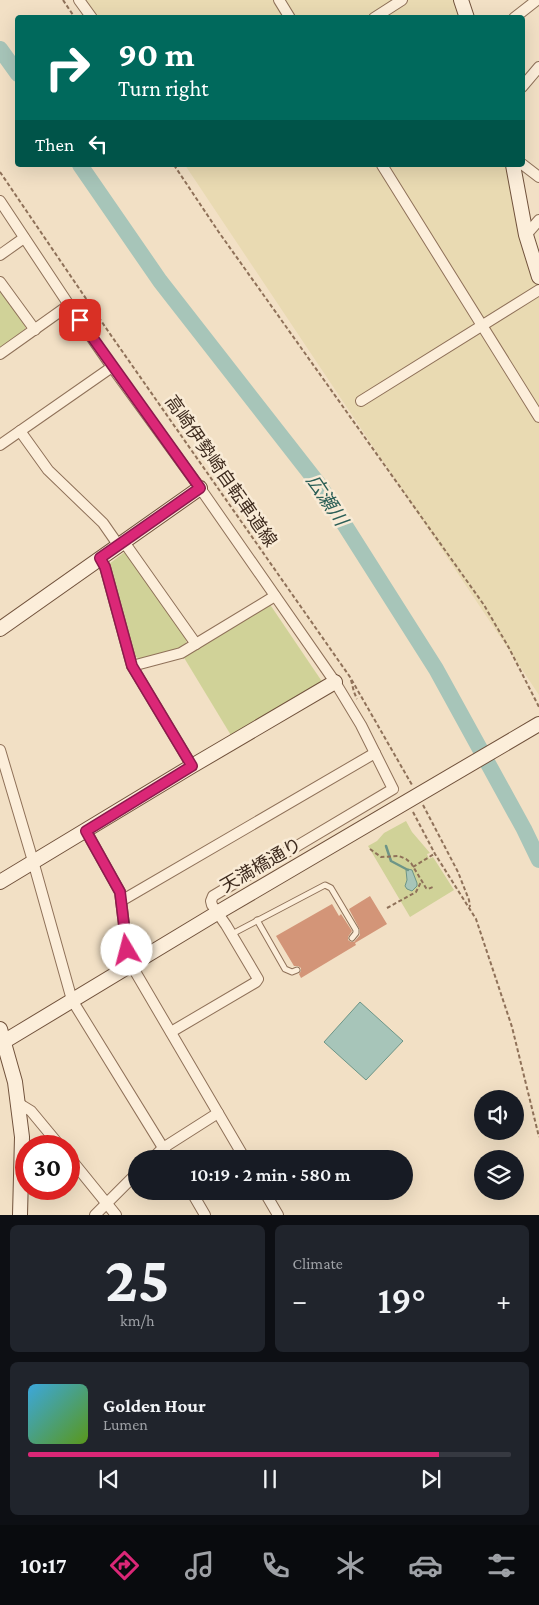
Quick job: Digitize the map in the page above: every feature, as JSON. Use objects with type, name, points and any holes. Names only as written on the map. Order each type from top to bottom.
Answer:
[{"type":"street","points":[[79,0],[90,15]]},
{"type":"street","points":[[279,0],[288,15]]},
{"type":"street","points":[[379,15],[402,0]]},
{"type":"street","points":[[460,0],[466,15]]},
{"type":"street","points":[[518,15],[537,0]]},
{"type":"street","points":[[525,83],[539,67]]},
{"type":"street","points":[[525,166],[539,177]]},
{"type":"street","points":[[383,167],[539,417]]},
{"type":"street","points":[[513,167],[526,235],[539,276]]},
{"type":"street","points":[[0,201],[69,305],[200,488],[335,682],[361,725],[393,789],[213,896],[212,905],[232,934],[258,979],[256,982],[171,1032]]},
{"type":"street","points":[[526,235],[539,220]]},
{"type":"street","points":[[0,255],[24,238]]},
{"type":"street","points":[[0,282],[35,330]]},
{"type":"street","points":[[362,401],[539,290]]},
{"type":"street","points":[[0,354],[69,305]]},
{"type":"street","points":[[0,445],[112,366]]},
{"type":"street","points":[[20,431],[48,470],[103,523],[121,544],[196,644]]},
{"type":"street","points":[[0,629],[200,488]]},
{"type":"street","points":[[100,558],[105,567],[132,666],[192,766]]},
{"type":"street","points":[[132,666],[181,653],[275,596]]},
{"type":"street","points":[[0,882],[335,682]]},
{"type":"street","name":"天満橋通り","points":[[1,1038],[72,1000],[539,724]]},
{"type":"street","points":[[0,750],[2,767],[33,861],[72,1000],[163,1148],[218,1113]]},
{"type":"street","points":[[121,901],[374,753]]},
{"type":"street","points":[[86,831],[120,892],[127,950],[136,973],[240,1150]]},
{"type":"street","points":[[1,1038],[15,1082],[22,1137],[20,1215]]},
{"type":"street","points":[[18,1103],[31,1111],[51,1135]]},
{"type":"street","points":[[80,1172],[116,1215]]},
{"type":"street","points":[[95,1215],[128,1182]]},
{"type":"street","points":[[197,1200],[206,1215]]},
{"type":"street","points":[[269,1200],[278,1215]]},
{"type":"lane","points":[[232,934],[325,885],[331,888],[356,930],[352,938]]},
{"type":"lane","points":[[257,920],[285,969],[292,972],[297,970]]},
{"type":"path","points":[[63,0],[72,15]]},
{"type":"path","points":[[175,167],[218,231],[484,605],[509,648],[539,708]]},
{"type":"path","name":"高崎伊勢崎自転車道線","points":[[0,172],[102,323],[350,677],[419,795],[458,872],[469,900],[470,909]]},
{"type":"path","name":"高崎伊勢崎自転車道線","points":[[413,812],[435,854],[476,918],[512,1028],[539,1137]]},
{"type":"path","points":[[370,849],[381,856],[402,857],[411,863],[427,889],[433,886]]},
{"type":"path","points":[[413,867],[435,854]]},
{"type":"path","points":[[387,908],[416,892],[421,882]]},
{"type":"shaded area","points":[[83,0],[458,0],[463,15],[94,15]]},
{"type":"shaded area","points":[[186,167],[507,167],[515,210],[539,286],[539,695]]},
{"type":"shaded area","points":[[406,870],[412,870],[417,883],[417,886],[412,891],[405,886],[407,880]]},
{"type":"shaded area","points":[[360,1002],[403,1041],[366,1080],[324,1042]]},
{"type":"green space","points":[[0,289],[26,325],[25,331],[0,348]]},
{"type":"green space","points":[[126,551],[187,640],[184,648],[140,659],[134,656],[109,564]]},
{"type":"green space","points":[[269,603],[323,683],[232,737],[183,656]]},
{"type":"green space","points":[[406,821],[412,832],[430,853],[427,854],[429,859],[433,857],[454,890],[410,917],[368,846],[377,841],[384,833]]},
{"type":"building","points":[[370,896],[387,924],[301,978],[299,974],[301,968],[294,966],[276,936],[332,904],[339,916],[341,914],[352,931],[348,940],[354,942],[360,935],[360,930],[349,909]]},
{"type":"waterway","name":"広瀬川","points":[[0,49],[15,70]]},
{"type":"waterway","name":"広瀬川","points":[[81,167],[160,281],[320,486],[436,669],[524,829],[539,860]]},
{"type":"waterway","points":[[386,846],[391,861],[408,870]]},
{"type":"route","points":[[80,320],[200,488],[100,558],[105,567],[132,666],[192,766],[86,831],[120,892],[127,950]]}]
